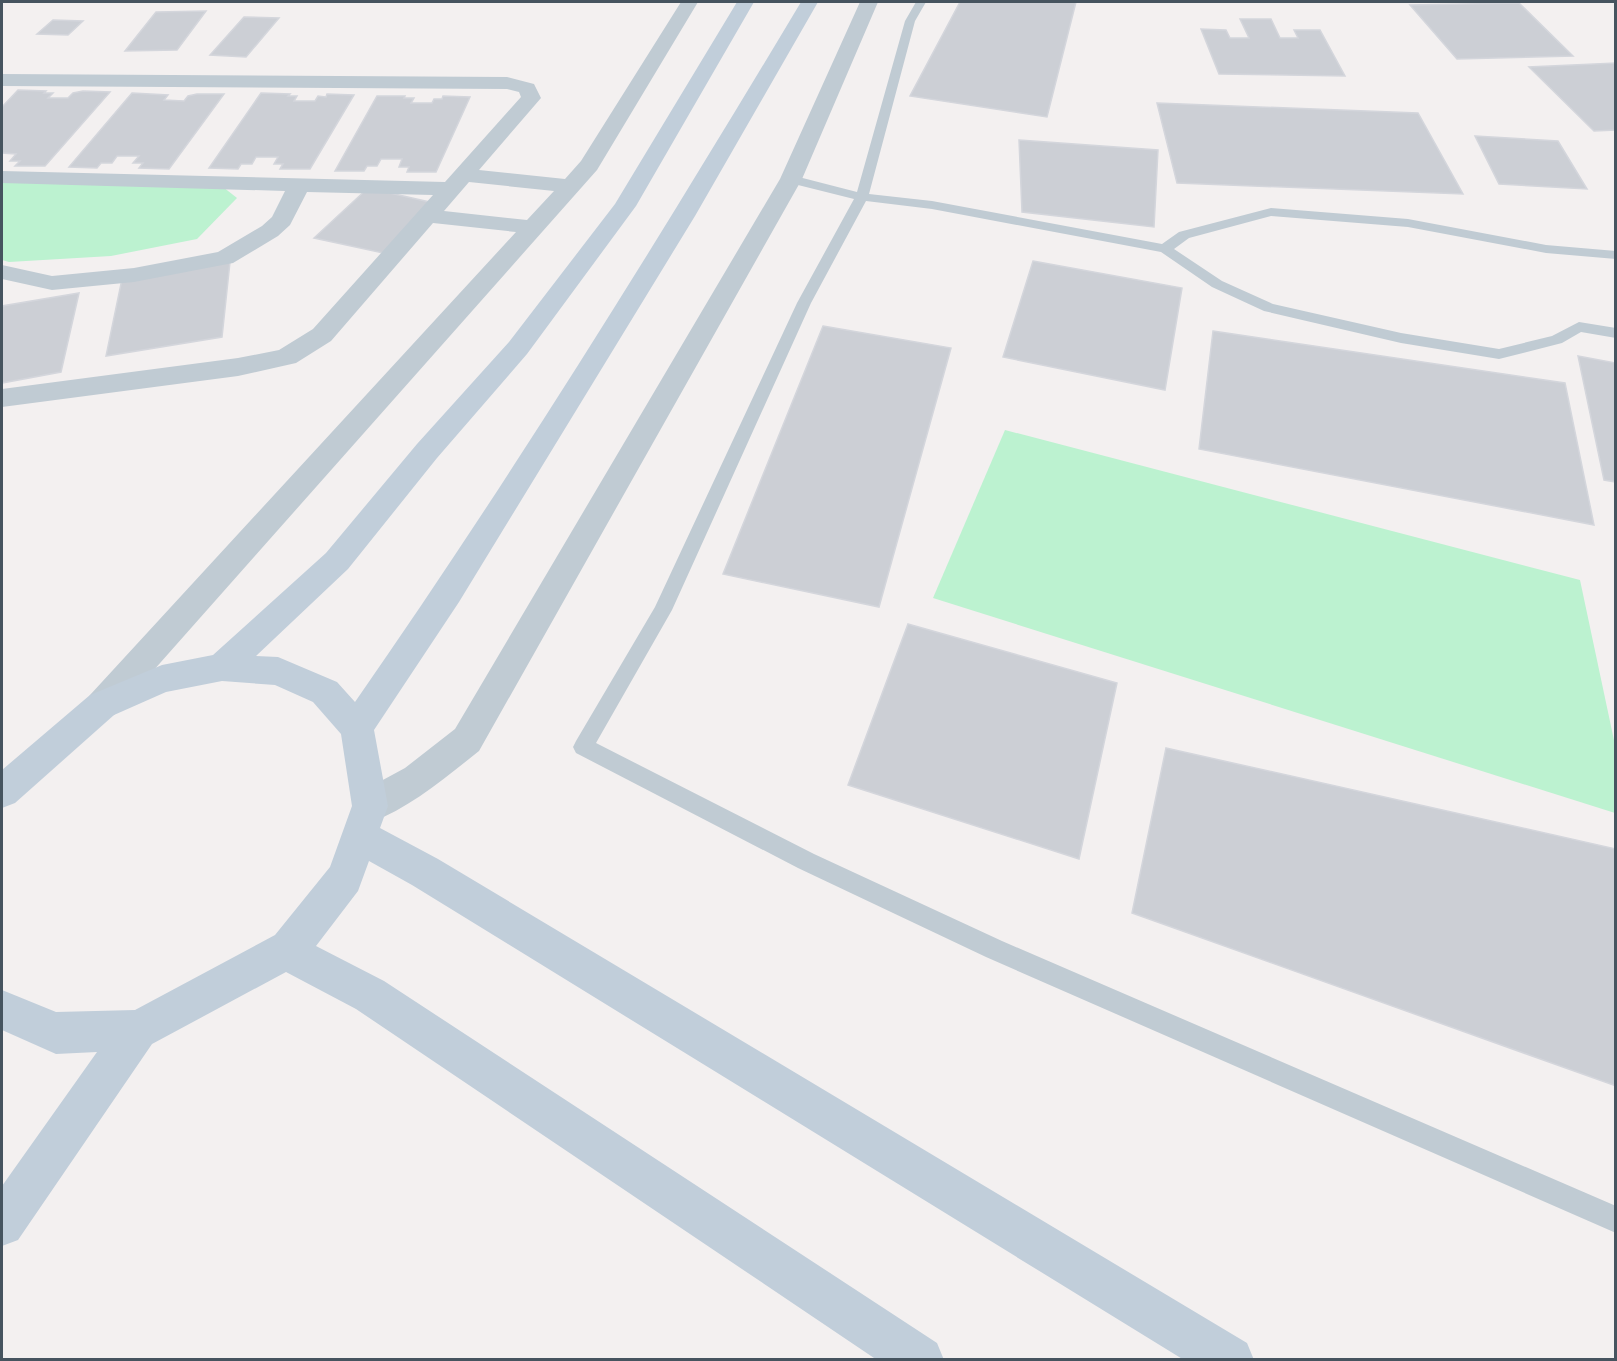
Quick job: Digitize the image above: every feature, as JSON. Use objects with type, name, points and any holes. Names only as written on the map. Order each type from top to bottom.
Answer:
[{"type":"street","points":[[2,789],[102,705],[589,165],[689,2]]},
{"type":"street","points":[[222,667],[337,561],[427,451],[518,348],[625,206],[745,2]]},
{"type":"street","points":[[357,728],[448,593],[684,216],[810,2]]},
{"type":"street","points":[[365,821],[466,740],[790,179],[869,2]]},
{"type":"street","points":[[2,80],[507,83],[527,88],[531,98],[322,335],[287,357],[238,367],[2,398]]},
{"type":"street","points":[[2,177],[300,185],[457,182],[570,186]]},
{"type":"street","points":[[2,272],[52,283],[134,275],[225,258],[270,231],[282,220],[300,185]]},
{"type":"street","points":[[427,216],[533,227]]},
{"type":"street","points":[[2,1010],[56,1033],[138,1030],[289,949],[345,878],[365,821],[357,728],[325,692],[278,671],[222,667],[162,679],[102,705]]},
{"type":"street","points":[[365,821],[425,872],[1230,1359]]},
{"type":"street","points":[[289,949],[297,957],[370,994],[920,1359]]},
{"type":"street","points":[[2,1224],[138,1030]]},
{"type":"lane","points":[[921,2],[910,21],[862,197],[804,303],[663,610],[583,747],[806,861],[984,944],[1616,1220]]},
{"type":"lane","points":[[790,179],[862,197],[932,205],[1165,249],[1217,284],[1269,308],[1401,338],[1499,354],[1557,340],[1579,327],[1616,333]]},
{"type":"lane","points":[[1165,249],[1184,235],[1271,212],[1408,223],[1546,249],[1616,255]]},
{"type":"green space","points":[[2,182],[223,187],[237,198],[197,239],[111,256],[9,262],[2,260]]},
{"type":"green space","points":[[1005,430],[1580,580],[1615,745],[1615,813],[933,598]]},
{"type":"building","points":[[960,2],[1076,2],[1047,117],[910,96]]},
{"type":"building","points":[[1519,3],[1573,56],[1457,59],[1410,5]]},
{"type":"building","points":[[206,11],[177,50],[125,51],[156,12]]},
{"type":"building","points":[[244,17],[279,18],[246,57],[210,55]]},
{"type":"building","points":[[1240,19],[1271,19],[1280,38],[1298,38],[1294,30],[1320,30],[1345,76],[1219,74],[1201,29],[1226,30],[1230,38],[1249,38]]},
{"type":"building","points":[[53,20],[83,21],[68,35],[37,34]]},
{"type":"building","points":[[1616,63],[1616,130],[1594,131],[1529,67]]},
{"type":"building","points":[[18,90],[53,93],[48,98],[68,98],[73,93],[83,91],[110,92],[45,166],[15,166],[20,161],[10,161],[16,154],[2,153],[2,107]]},
{"type":"building","points":[[132,93],[168,95],[164,100],[184,101],[188,96],[197,94],[224,94],[169,169],[139,168],[143,163],[133,163],[139,156],[117,156],[112,163],[101,163],[97,168],[69,167]]},
{"type":"building","points":[[261,93],[290,94],[288,96],[297,96],[294,101],[315,101],[318,96],[326,97],[327,94],[354,95],[310,169],[280,169],[283,164],[274,164],[278,157],[256,157],[252,164],[241,164],[238,169],[209,168]]},
{"type":"building","points":[[377,96],[414,98],[411,103],[432,103],[434,99],[442,99],[443,96],[470,97],[436,172],[407,172],[409,167],[399,167],[402,159],[381,159],[377,166],[367,166],[364,171],[335,171]]},
{"type":"building","points":[[1157,103],[1418,113],[1463,194],[1177,183]]},
{"type":"building","points":[[1475,136],[1558,141],[1587,189],[1499,184]]},
{"type":"building","points":[[1019,140],[1158,150],[1154,227],[1022,212]]},
{"type":"building","points":[[368,188],[434,203],[383,253],[314,238]]},
{"type":"building","points":[[1033,261],[1182,288],[1165,390],[1003,357]]},
{"type":"building","points":[[230,262],[222,337],[106,356],[122,279]]},
{"type":"building","points":[[79,293],[61,372],[2,383],[2,306]]},
{"type":"building","points":[[823,326],[951,348],[879,607],[723,574]]},
{"type":"building","points":[[1213,331],[1565,383],[1594,525],[1199,449]]},
{"type":"building","points":[[1578,356],[1616,363],[1616,482],[1604,480]]},
{"type":"building","points":[[908,624],[1117,683],[1079,859],[848,785]]},
{"type":"building","points":[[1166,748],[1616,849],[1616,1086],[1132,913]]}]
